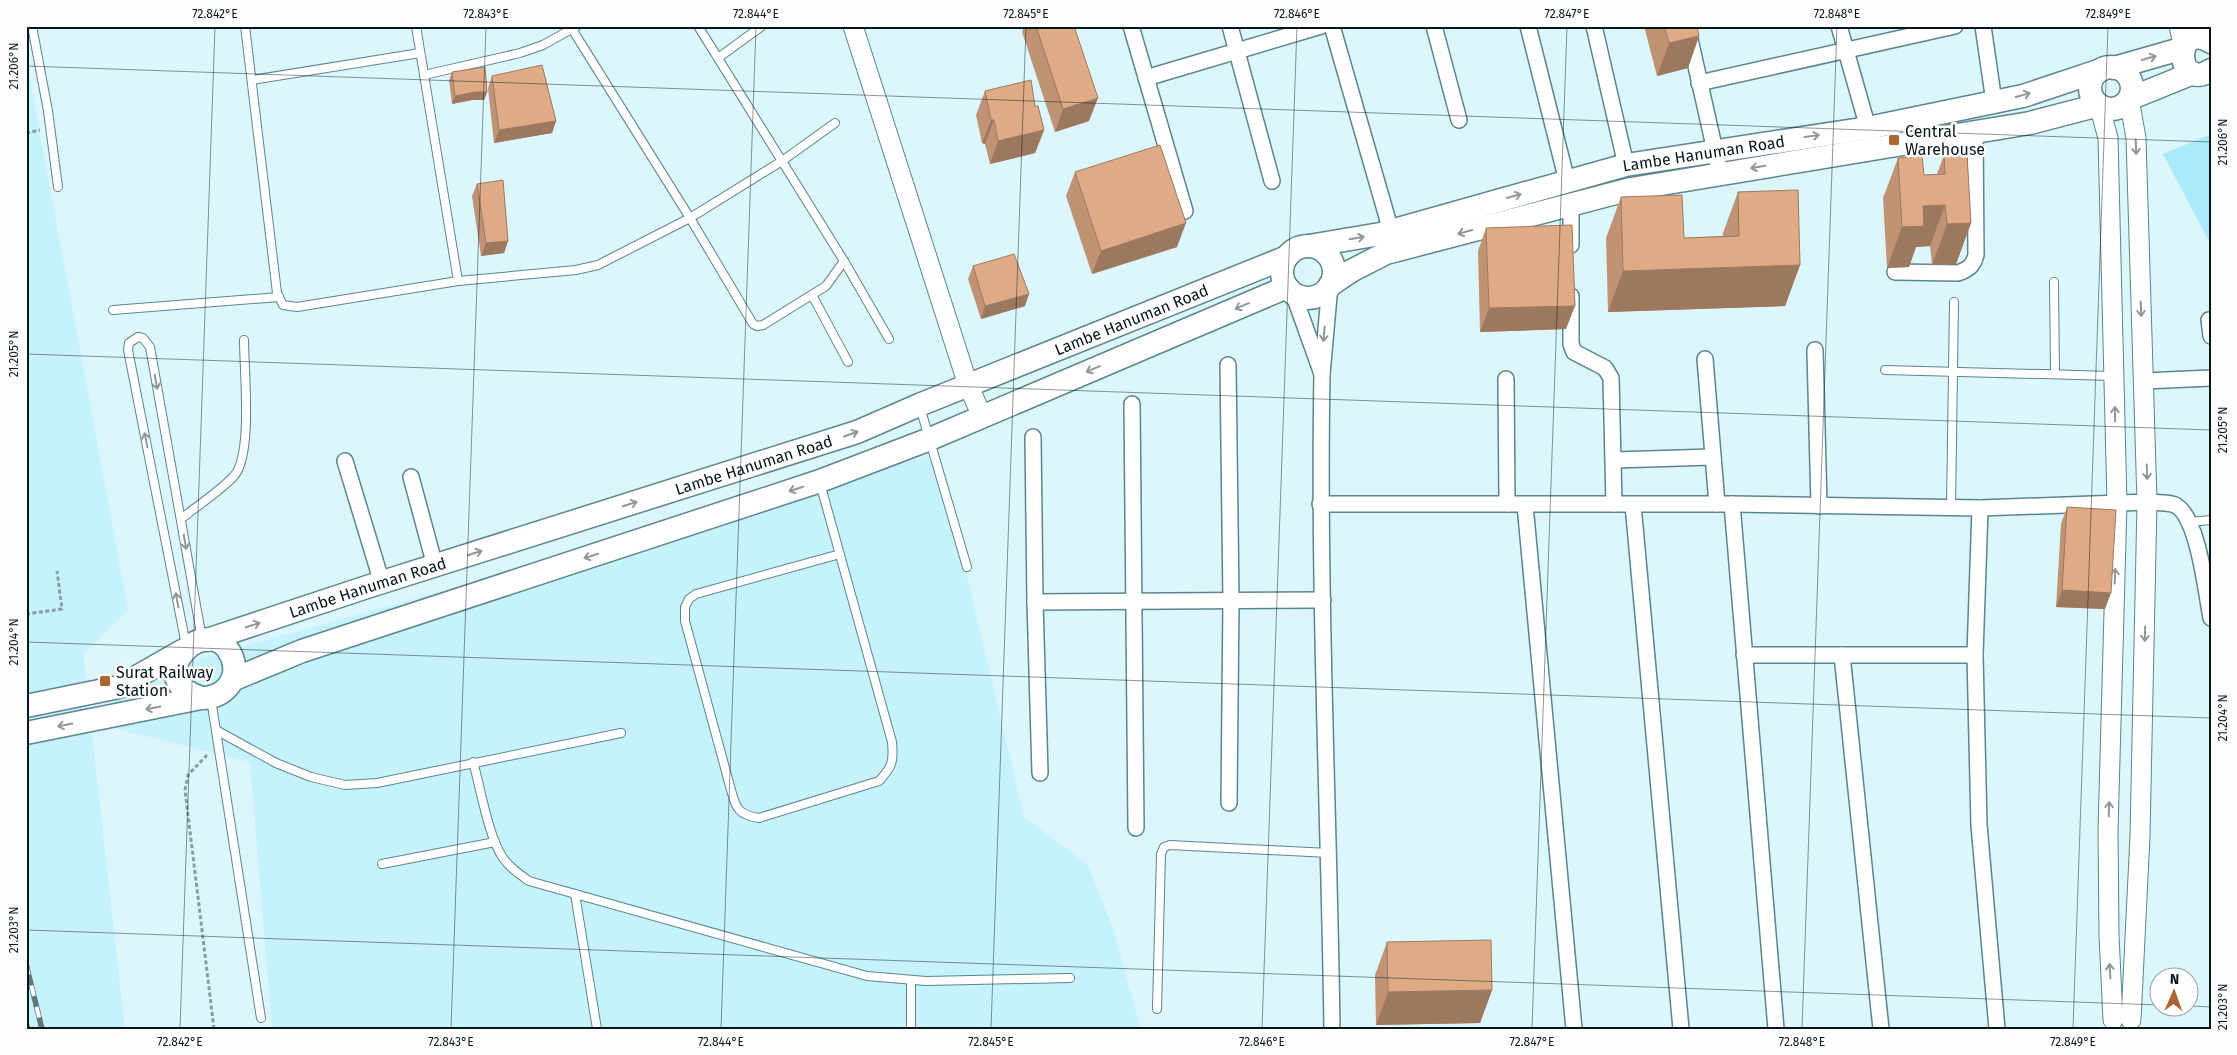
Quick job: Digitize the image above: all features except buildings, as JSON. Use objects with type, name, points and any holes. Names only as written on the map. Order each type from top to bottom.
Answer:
[{"type":"main road","name":"Lambe Hanuman Road","points":[[1309,246],[1391,231],[1626,165],[1868,128],[2023,96],[2107,69],[2184,48],[2196,38],[2211,41]]},
{"type":"main road","points":[[2184,48],[2182,56],[2184,64],[2202,71]]},
{"type":"main road","points":[[2129,99],[2132,86],[2126,74],[2107,69],[2092,80],[2091,94],[2099,105],[2105,108],[2118,107],[2129,99],[2202,71]]},
{"type":"main road","points":[[1330,285],[1334,277],[1331,259],[1318,247],[1300,247],[1287,257],[1282,272],[1290,290],[1300,296],[1316,296],[1350,271],[1386,253],[1631,188],[2030,123],[2099,105]]},
{"type":"main road","points":[[1626,165],[1631,188]]},
{"type":"main road","name":"Lambe Hanuman Road","points":[[26,706],[119,687],[194,645],[382,582],[857,432],[968,385],[1287,257]]},
{"type":"main road","name":"Lambe Hanuman Road","points":[[232,680],[302,651],[820,481],[930,439],[1290,290]]},
{"type":"main road","points":[[26,732],[206,698],[220,694],[232,680],[234,672],[230,654],[224,647],[194,645],[177,660],[178,680],[187,692],[206,698]]},
{"type":"street","points":[[853,26],[968,385],[982,416]]},
{"type":"street","points":[[1131,26],[1185,211]]},
{"type":"street","points":[[1230,26],[1272,181]]},
{"type":"street","points":[[1146,78],[1321,26]]},
{"type":"street","points":[[1332,26],[1391,231]]},
{"type":"street","points":[[1434,26],[1458,120]]},
{"type":"street","points":[[1528,26],[1567,181]]},
{"type":"street","points":[[1594,26],[1626,165]]},
{"type":"street","points":[[1687,26],[1720,173]]},
{"type":"street","points":[[1839,26],[1868,128]]},
{"type":"street","points":[[1699,83],[1846,52],[1955,26]]},
{"type":"street","points":[[1983,26],[1994,102]]},
{"type":"street","points":[[2179,26],[2184,48]]},
{"type":"street","points":[[2208,26],[2211,41]]},
{"type":"street","points":[[2122,1024],[2140,836],[2148,502],[2136,138],[2129,99]]},
{"type":"street","points":[[2099,105],[2108,138],[2117,503],[2108,831],[2109,934],[2122,1024]]},
{"type":"street","points":[[1895,272],[1958,273],[1974,264],[1976,255],[1975,132]]},
{"type":"street","points":[[1571,204],[1571,260]]},
{"type":"street","points":[[1571,279],[1571,344],[1574,352],[1605,368],[1611,378],[1614,504]]},
{"type":"street","points":[[1330,285],[1322,374],[1320,504],[1332,1029]]},
{"type":"street","points":[[1290,290],[1322,374]]},
{"type":"street","points":[[2209,320],[2211,336]]},
{"type":"street","points":[[1815,350],[1820,506]]},
{"type":"street","points":[[1704,360],[1713,458],[1725,504],[1744,655],[1776,1029]]},
{"type":"street","points":[[1228,365],[1231,600],[1229,803]]},
{"type":"street","points":[[2144,381],[2211,378]]},
{"type":"street","points":[[1506,379],[1507,504]]},
{"type":"street","points":[[1132,404],[1136,828]]},
{"type":"street","points":[[1033,437],[1040,773]]},
{"type":"street","points":[[1614,460],[1713,458]]},
{"type":"street","points":[[345,461],[382,582]]},
{"type":"street","points":[[411,477],[435,566]]},
{"type":"street","points":[[1320,504],[1725,504],[1951,508],[2148,502],[2174,504],[2186,513],[2194,529],[2211,618]]},
{"type":"street","points":[[1525,504],[1574,1029]]},
{"type":"street","points":[[1633,505],[1681,1029]]},
{"type":"street","points":[[1980,508],[1975,655],[1979,825],[1997,1029]]},
{"type":"street","points":[[1035,602],[1323,600]]},
{"type":"street","points":[[1744,655],[1975,655]]},
{"type":"street","points":[[1842,655],[1881,1029]]},
{"type":"lane","points":[[32,26],[48,111],[58,187]]},
{"type":"lane","points":[[245,26],[279,297],[283,305],[297,307],[458,281],[587,269],[598,266],[690,218],[782,161],[835,123]]},
{"type":"lane","points":[[416,26],[458,281]]},
{"type":"lane","points":[[698,26],[844,261],[889,339]]},
{"type":"lane","points":[[718,58],[762,26]]},
{"type":"lane","points":[[424,75],[520,54],[574,28],[753,324],[763,325],[826,286],[844,261]]},
{"type":"lane","points":[[252,80],[420,53]]},
{"type":"lane","points":[[2054,282],[2055,374]]},
{"type":"lane","points":[[812,295],[848,362]]},
{"type":"lane","points":[[112,310],[279,297]]},
{"type":"lane","points":[[1951,508],[1954,302]]},
{"type":"lane","points":[[138,337],[144,338],[150,347],[181,519],[194,645],[128,350],[129,342],[138,337]]},
{"type":"lane","points":[[181,519],[235,475],[243,461],[246,442],[244,340]]},
{"type":"lane","points":[[1885,370],[2114,376]]},
{"type":"lane","points":[[919,405],[950,516],[967,568]]},
{"type":"lane","points":[[820,481],[892,742],[893,756],[890,769],[879,781],[759,818],[746,816],[735,805],[691,645],[685,621],[685,607],[689,599],[696,594],[840,554]]},
{"type":"lane","points":[[2190,522],[2211,520]]},
{"type":"lane","points":[[206,698],[216,730],[261,1018]]},
{"type":"lane","points":[[216,730],[276,763],[311,777],[345,785],[377,783],[621,733]]},
{"type":"lane","points":[[473,762],[495,842],[513,870],[529,881],[867,976],[911,980],[1070,978]]},
{"type":"lane","points":[[382,864],[495,842]]},
{"type":"lane","points":[[1157,1009],[1161,854],[1164,847],[1170,845],[1329,853]]},
{"type":"lane","points":[[575,894],[597,1029]]},
{"type":"lane","points":[[911,980],[911,1029]]},
{"type":"path","points":[[26,614],[62,609],[57,571]]},
{"type":"path","points":[[214,1029],[185,790],[188,775],[218,744]]},
{"type":"shaded area","points":[[26,58],[128,610],[83,654],[125,1029],[26,1029]]},
{"type":"shaded area","points":[[2211,134],[2211,245],[2163,154]]},
{"type":"shaded area","points":[[938,453],[1024,817],[1088,865],[1112,926],[1141,1029],[272,1029],[250,762],[117,729],[109,684]]},
{"type":"railway","points":[[26,964],[42,1029]]},
{"type":"railway","points":[[26,1023],[28,1029]]},
{"type":"place","name":"Central Warehouse","points":[[1894,140]]},
{"type":"place","name":"Surat Railway Station","points":[[105,681]]}]
